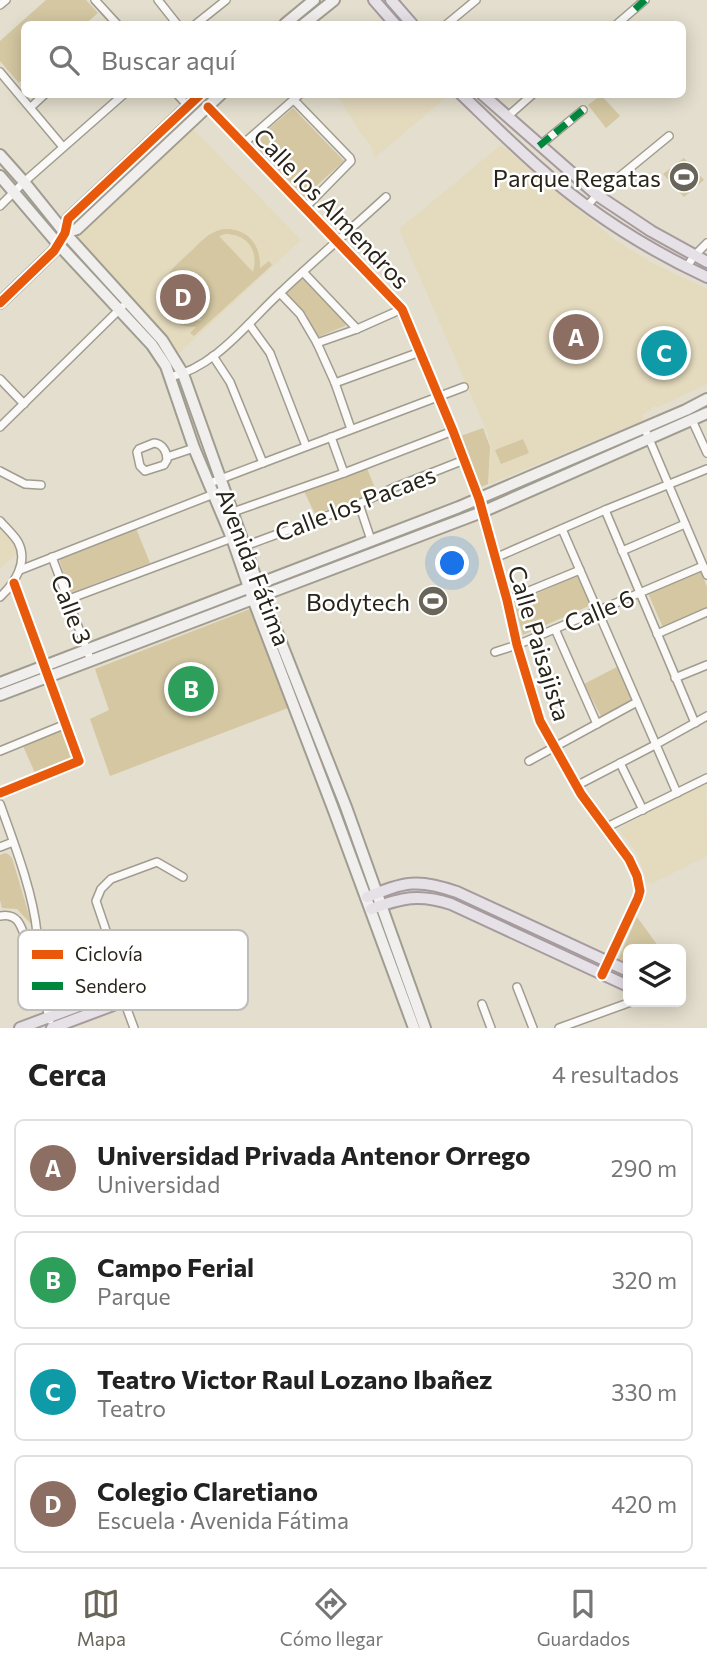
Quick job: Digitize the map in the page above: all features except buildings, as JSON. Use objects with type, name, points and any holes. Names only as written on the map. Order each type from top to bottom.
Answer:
[{"type":"main road","points":[[289,21],[314,0]]},
{"type":"main road","points":[[308,21],[334,0]]},
{"type":"main road","points":[[374,0],[392,21]]},
{"type":"main road","points":[[391,0],[409,21]]},
{"type":"main road","points":[[0,303],[54,251],[65,233],[68,219],[197,98]]},
{"type":"main road","points":[[65,233],[78,229],[216,98]]},
{"type":"main road","points":[[465,98],[537,166],[587,206],[624,232],[707,278]]},
{"type":"main road","points":[[486,98],[597,195],[651,231],[707,262]]},
{"type":"main road","points":[[146,146],[155,157]]},
{"type":"main road","name":"Avenida Fátima","points":[[0,155],[123,305],[166,366],[194,448],[233,512],[256,591]]},
{"type":"main road","name":"Avenida Fátima","points":[[0,176],[58,244],[162,340],[183,374],[232,538],[305,702],[346,807],[374,901],[397,965],[425,1028]]},
{"type":"main road","points":[[1,687],[48,677],[91,661],[294,576],[371,540],[479,499],[707,399]]},
{"type":"main road","points":[[294,576],[424,534],[482,512],[707,413]]},
{"type":"main road","points":[[442,527],[442,518],[457,511],[459,507]]},
{"type":"main road","points":[[421,521],[427,526],[424,534]]},
{"type":"main road","points":[[1,687],[44,665],[256,591]]},
{"type":"main road","name":"Avenida Fátima","points":[[305,702],[334,811],[374,901]]},
{"type":"main road","points":[[334,811],[346,807]]},
{"type":"main road","points":[[374,901],[392,887],[425,883],[440,886],[623,969]]},
{"type":"main road","points":[[374,901],[410,897],[438,900],[623,984]]},
{"type":"main road","name":"Avenida Fátima","points":[[397,965],[414,1028]]},
{"type":"main road","points":[[20,1028],[64,1022],[91,1010]]},
{"type":"street","points":[[0,5],[6,0]]},
{"type":"street","points":[[95,0],[114,21]]},
{"type":"street","points":[[158,0],[175,21]]},
{"type":"street","points":[[451,21],[476,0]]},
{"type":"street","points":[[621,21],[645,0]]},
{"type":"street","points":[[200,21],[224,1]]},
{"type":"street","points":[[0,72],[21,96]]},
{"type":"street","points":[[23,98],[63,146]]},
{"type":"street","points":[[31,107],[41,98]]},
{"type":"street","points":[[0,206],[63,146],[119,98]]},
{"type":"street","points":[[181,98],[188,106]]},
{"type":"street","points":[[243,144],[296,98]]},
{"type":"street","points":[[298,98],[351,161],[305,208]]},
{"type":"street","points":[[506,117],[528,98]]},
{"type":"street","name":"Calle los Almendros","points":[[208,107],[402,309],[479,499]]},
{"type":"street","points":[[539,146],[583,110]]},
{"type":"street","points":[[587,206],[668,136]]},
{"type":"street","points":[[170,377],[183,374],[213,356],[386,197]]},
{"type":"street","points":[[687,268],[707,243]]},
{"type":"street","points":[[303,272],[357,329]]},
{"type":"street","points":[[280,293],[300,314],[317,343],[351,429]]},
{"type":"street","points":[[0,427],[123,305]]},
{"type":"street","points":[[317,343],[402,309]]},
{"type":"street","points":[[249,324],[270,353],[306,446]]},
{"type":"street","points":[[335,383],[420,352]]},
{"type":"street","points":[[213,356],[230,382],[263,463]]},
{"type":"street","points":[[0,379],[24,404]]},
{"type":"street","points":[[20,570],[217,487],[263,463],[464,387]]},
{"type":"street","points":[[692,420],[707,453]]},
{"type":"street","points":[[645,427],[707,575]]},
{"type":"street","points":[[233,512],[453,431]]},
{"type":"street","points":[[331,437],[344,473]]},
{"type":"street","points":[[157,443],[163,447],[167,457],[164,465],[145,471],[136,454],[139,449],[157,443]]},
{"type":"street","points":[[167,457],[194,448]]},
{"type":"street","name":"Calle los Pacaes","points":[[245,546],[359,504],[464,460]]},
{"type":"street","points":[[495,558],[707,469]]},
{"type":"street","points":[[0,471],[25,484],[41,485]]},
{"type":"street","name":"Calle Paisajista","points":[[479,499],[540,721],[576,786],[629,859],[637,876],[640,891],[602,975]]},
{"type":"street","points":[[359,504],[371,540]]},
{"type":"street","points":[[605,510],[695,723]]},
{"type":"street","points":[[0,521],[18,540],[22,551],[20,570],[14,583],[0,597]]},
{"type":"street","points":[[622,551],[685,524]]},
{"type":"street","points":[[562,529],[677,793]]},
{"type":"street","points":[[69,598],[232,538]]},
{"type":"street","name":"Calle 3","points":[[52,557],[91,661]]},
{"type":"street","name":"Calle 6","points":[[495,652],[703,566]]},
{"type":"street","points":[[507,600],[580,570]]},
{"type":"street","points":[[0,793],[79,761],[14,583]]},
{"type":"street","points":[[657,634],[707,612]]},
{"type":"street","points":[[555,629],[597,724]]},
{"type":"street","points":[[675,678],[707,665]]},
{"type":"street","points":[[529,761],[637,702]]},
{"type":"street","points":[[576,786],[707,716]]},
{"type":"street","points":[[0,751],[66,724]]},
{"type":"street","points":[[620,764],[643,810]]},
{"type":"street","points":[[605,828],[707,778]]},
{"type":"street","points":[[0,804],[37,930]]},
{"type":"street","points":[[0,847],[13,842]]},
{"type":"street","points":[[106,930],[96,901],[101,889],[111,879],[157,862],[183,877]]},
{"type":"street","points":[[463,910],[468,897]]},
{"type":"street","points":[[0,916],[13,916],[22,930]]},
{"type":"street","points":[[517,987],[533,1028]]},
{"type":"street","points":[[482,1004],[491,1028]]},
{"type":"street","points":[[559,1028],[623,1005]]},
{"type":"street","points":[[128,1010],[134,1028]]},
{"type":"shaded area","points":[[46,0],[86,0],[98,13],[89,21],[22,21]]},
{"type":"shaded area","points":[[21,22],[19,83],[0,61],[0,41]]},
{"type":"shaded area","points":[[339,98],[445,98],[374,158],[371,146]]},
{"type":"shaded area","points":[[597,98],[604,98],[620,116],[606,128],[588,105]]},
{"type":"shaded area","points":[[293,108],[344,161],[304,197],[252,143]]},
{"type":"shaded area","points":[[192,128],[301,240],[177,355],[76,239]]},
{"type":"shaded area","points":[[501,145],[615,240],[654,264],[707,289],[707,384],[655,406],[642,415],[644,420],[489,484],[491,447],[487,432],[399,229]]},
{"type":"shaded area","name":"Parque Regatas","points":[[684,158],[704,180],[684,197],[663,174]]},
{"type":"shaded area","points":[[224,229],[240,231],[251,240],[258,252],[260,268],[269,261],[272,265],[194,336],[190,333],[196,327],[180,324],[167,315],[161,306],[160,289],[175,266],[205,238]],"holes":[[[225,234],[240,237],[250,245],[254,257],[253,272],[219,236]],[[168,282],[202,320],[184,320],[171,313],[165,300]]]},
{"type":"shaded area","points":[[302,278],[345,321],[345,326],[318,337],[316,335],[306,314],[285,293]]},
{"type":"shaded area","points":[[483,428],[490,447],[488,484],[481,487],[461,436]]},
{"type":"shaded area","points":[[523,439],[529,453],[501,464],[495,450]]},
{"type":"shaded area","points":[[366,466],[377,493],[315,514],[303,489]]},
{"type":"shaded area","points":[[135,526],[150,563],[70,593],[58,555]]},
{"type":"shaded area","points":[[0,529],[16,546],[16,554],[0,569]]},
{"type":"shaded area","points":[[701,572],[707,587],[707,608],[664,630],[648,593]]},
{"type":"shaded area","points":[[578,575],[591,605],[523,635],[514,604]]},
{"type":"shaded area","points":[[250,609],[288,708],[110,776],[90,719],[109,710],[95,669]]},
{"type":"shaded area","points":[[617,667],[633,701],[601,716],[584,684]]},
{"type":"shaded area","points":[[62,729],[73,758],[36,775],[23,746]]},
{"type":"shaded area","points":[[706,782],[707,856],[651,884],[647,882],[637,853],[618,829]]},
{"type":"shaded area","points":[[5,853],[12,858],[32,925],[17,909],[2,908],[0,855]]},
{"type":"shaded area","points":[[637,917],[657,944],[625,944]]},
{"type":"shaded area","points":[[623,949],[623,962],[618,960]]},
{"type":"marked path","points":[[635,9],[645,0]]},
{"type":"marked path","points":[[539,146],[583,110]]},
{"type":"cycle path","points":[[0,303],[54,251],[65,233],[68,219],[197,98]]},
{"type":"cycle path","points":[[208,107],[402,309],[479,499],[540,721],[581,794],[629,859],[637,876],[640,891],[638,898],[602,975]]},
{"type":"cycle path","points":[[0,793],[79,761],[14,583]]},
{"type":"place","name":"Parque Regatas","points":[[684,177]]},
{"type":"place","name":"Colegio Claretiano","points":[[183,297]]},
{"type":"place","name":"Universidad Privada Antenor Orrego","points":[[576,337]]},
{"type":"place","name":"Teatro Victor Raul Lozano Ibañez","points":[[664,353]]},
{"type":"place","name":"Bodytech","points":[[433,601]]},
{"type":"place","name":"Campo Ferial","points":[[191,689]]}]
